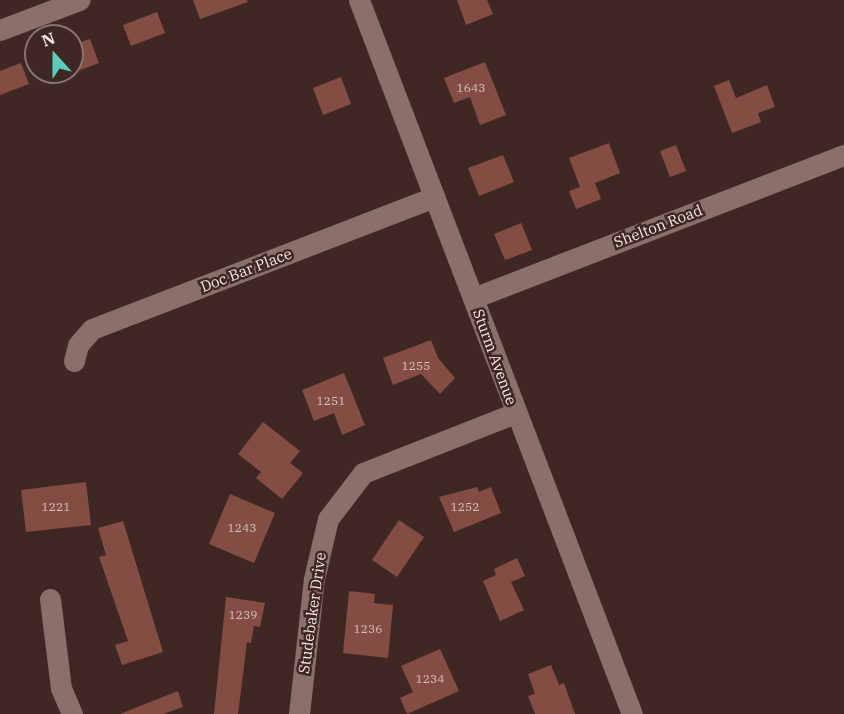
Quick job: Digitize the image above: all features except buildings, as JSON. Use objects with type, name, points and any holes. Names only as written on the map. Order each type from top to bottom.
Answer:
[{"type":"street","points":[[0,30],[79,0]]},
{"type":"street","name":"Sturm Avenue","points":[[358,0],[632,714]]},
{"type":"street","name":"Shelton Road","points":[[473,298],[844,155]]},
{"type":"street","name":"Doc Bar Place","points":[[74,361],[78,345],[92,329],[434,197]]},
{"type":"street","name":"Studebaker Drive","points":[[299,714],[314,579],[328,519],[363,473],[515,413]]},
{"type":"street","points":[[50,599],[61,688],[72,714]]}]
